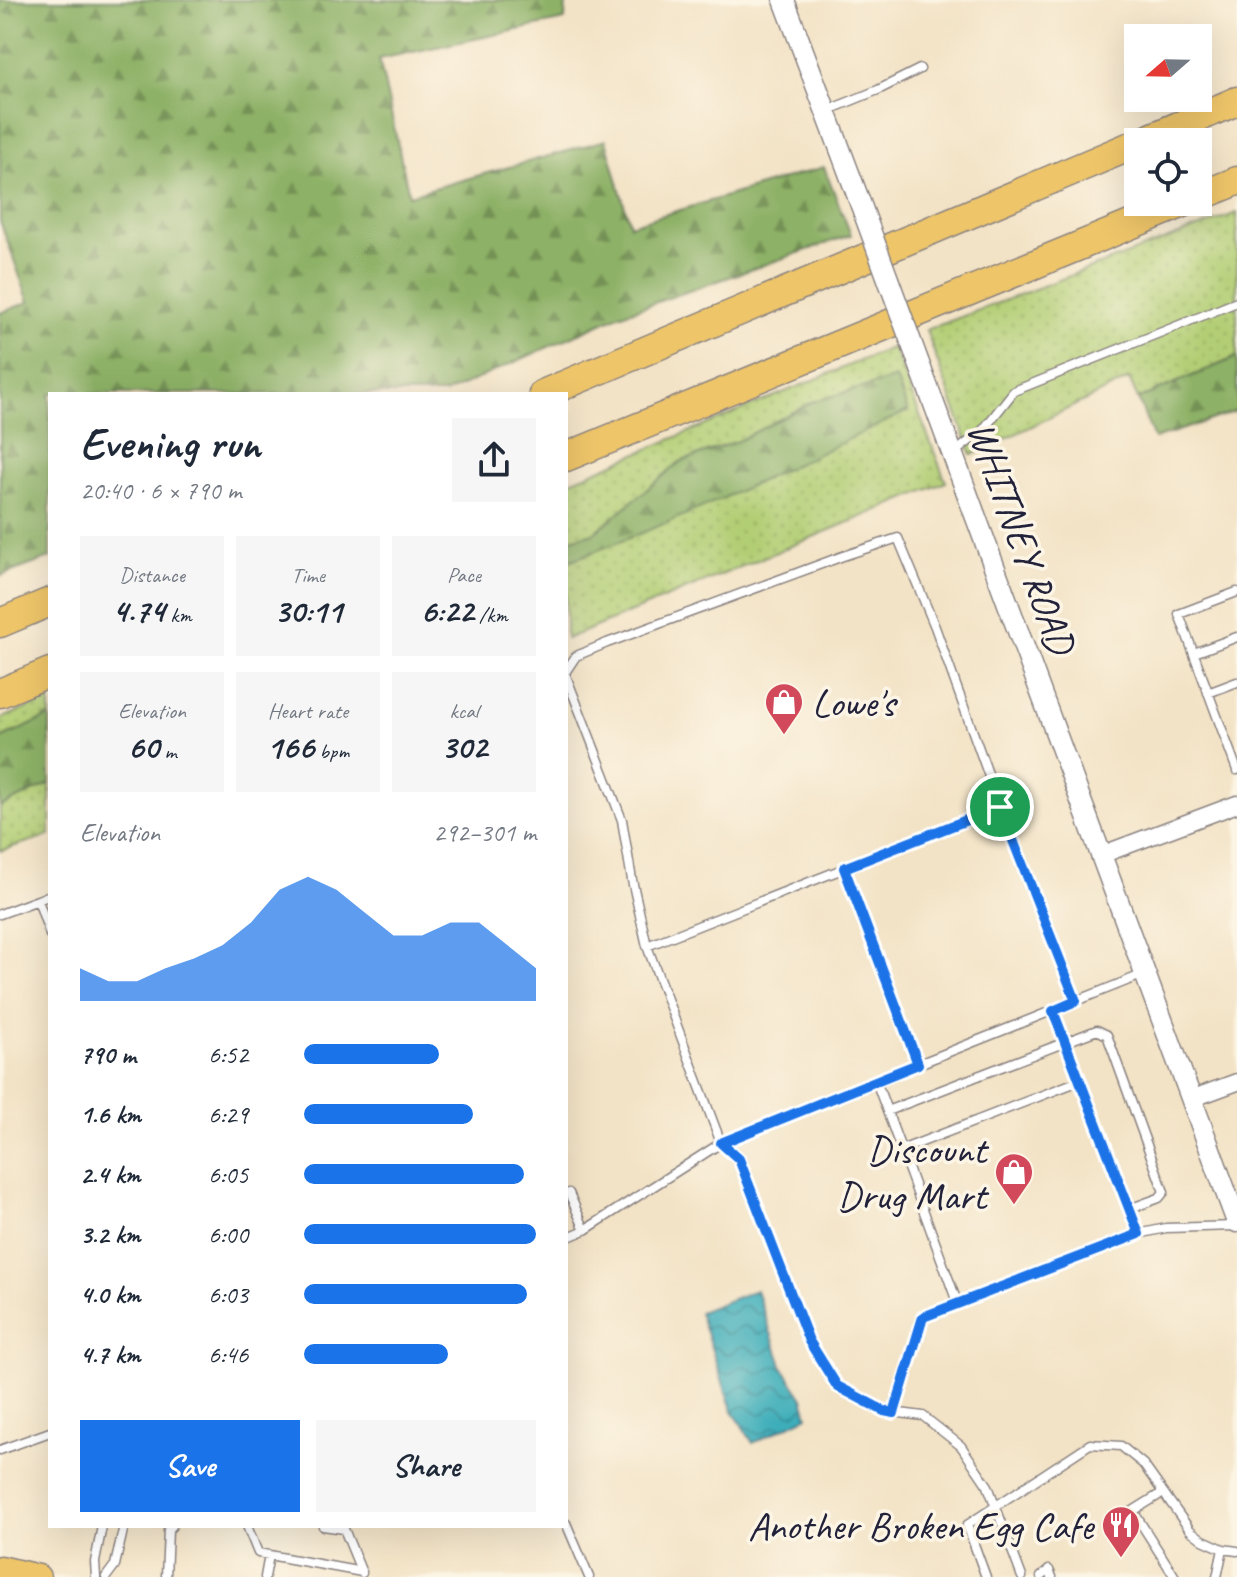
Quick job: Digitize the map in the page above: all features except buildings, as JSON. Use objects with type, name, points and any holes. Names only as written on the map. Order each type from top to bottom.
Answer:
[{"type":"highway","points":[[1174,128],[1237,101]]},
{"type":"highway","points":[[548,392],[1124,149]]},
{"type":"highway","points":[[1212,192],[1234,184]]},
{"type":"highway","points":[[568,456],[1152,216]]},
{"type":"highway","points":[[0,623],[48,603]]},
{"type":"highway","points":[[0,693],[48,673]]},
{"type":"main road","points":[[0,1568],[38,1577]]},
{"type":"street","name":"WHITNEY ROAD","points":[[784,0],[1236,1216]]},
{"type":"street","points":[[1101,855],[1237,804]]},
{"type":"street","points":[[1191,1099],[1237,1082]]},
{"type":"lane","points":[[825,111],[920,69]]},
{"type":"lane","points":[[952,454],[983,430],[1014,391],[1237,302]]},
{"type":"lane","points":[[568,670],[576,656],[607,643],[898,538],[935,627],[1000,807],[1076,1001]]},
{"type":"lane","points":[[1237,592],[1179,614],[1237,770]]},
{"type":"lane","points":[[1194,653],[1237,637]]},
{"type":"lane","points":[[568,678],[622,820],[647,946],[721,1143],[739,1159],[809,1341],[837,1386],[884,1411],[923,1416],[961,1446],[988,1486],[1022,1577]]},
{"type":"lane","points":[[1208,693],[1237,682]]},
{"type":"lane","points":[[647,946],[1000,807]]},
{"type":"lane","points":[[844,868],[918,1064]]},
{"type":"lane","points":[[0,914],[48,896]]},
{"type":"lane","points":[[38,900],[48,929]]},
{"type":"lane","points":[[568,1237],[585,1230],[721,1143],[1145,974]]},
{"type":"lane","points":[[1053,1011],[1139,1234]]},
{"type":"lane","points":[[887,1111],[1097,1030],[1107,1035],[1164,1192],[1159,1198],[1129,1209]]},
{"type":"lane","points":[[876,1081],[957,1302]]},
{"type":"lane","points":[[901,1150],[1079,1081]]},
{"type":"lane","points":[[569,1193],[585,1230]]},
{"type":"lane","points":[[894,1413],[923,1317],[1139,1234],[1236,1216]]},
{"type":"lane","points":[[0,1450],[48,1433]]},
{"type":"lane","points":[[986,1577],[967,1525],[1090,1444],[1121,1446],[1143,1464],[1190,1530],[1223,1549],[1237,1551]]},
{"type":"lane","points":[[1162,1493],[1133,1511],[1175,1577]]},
{"type":"lane","points":[[96,1577],[95,1562],[102,1528]]},
{"type":"lane","points":[[106,1577],[115,1565],[124,1528]]},
{"type":"lane","points":[[166,1577],[170,1528]]},
{"type":"lane","points":[[248,1528],[258,1553],[363,1575]]},
{"type":"lane","points":[[343,1528],[363,1575]]},
{"type":"lane","points":[[568,1528],[589,1577]]},
{"type":"lane","points":[[1217,1577],[1223,1549]]},
{"type":"lane","points":[[265,1577],[269,1555]]},
{"type":"lane","points":[[1041,1577],[1049,1570],[1052,1577]]},
{"type":"green space","points":[[0,0],[566,0],[565,20],[379,59],[409,195],[606,140],[630,225],[824,167],[851,235],[619,315],[448,392],[48,392],[48,559],[0,576],[0,313],[29,302],[0,221]]},
{"type":"green space","points":[[1237,213],[1237,357],[1138,399],[1129,379],[972,455],[926,330]]},
{"type":"green space","points":[[893,347],[946,482],[568,638],[568,482]]},
{"type":"green space","points":[[1237,357],[1237,411],[1154,439],[1138,399]]},
{"type":"green space","points":[[896,378],[908,411],[696,510],[568,561],[568,540],[594,533],[680,462],[740,440],[812,402]]},
{"type":"green space","points":[[48,700],[48,836],[0,851],[0,719]]},
{"type":"green space","points":[[48,717],[48,785],[0,807],[0,739]]},
{"type":"water","points":[[756,1290],[783,1368],[803,1398],[808,1416],[753,1443],[732,1409],[699,1312]]},
{"type":"place","name":"Lowe's","points":[[784,736]]},
{"type":"place","name":"Discount Drug Mart","points":[[1014,1206]]},
{"type":"place","name":"Another Broken Egg Cafe","points":[[1121,1559]]},
{"type":"route","points":[[1000,807],[1076,1001],[1053,1011],[1139,1234],[923,1317],[894,1413],[884,1411],[837,1386],[809,1341],[739,1159],[721,1143],[918,1064],[844,868],[1000,807]]}]
